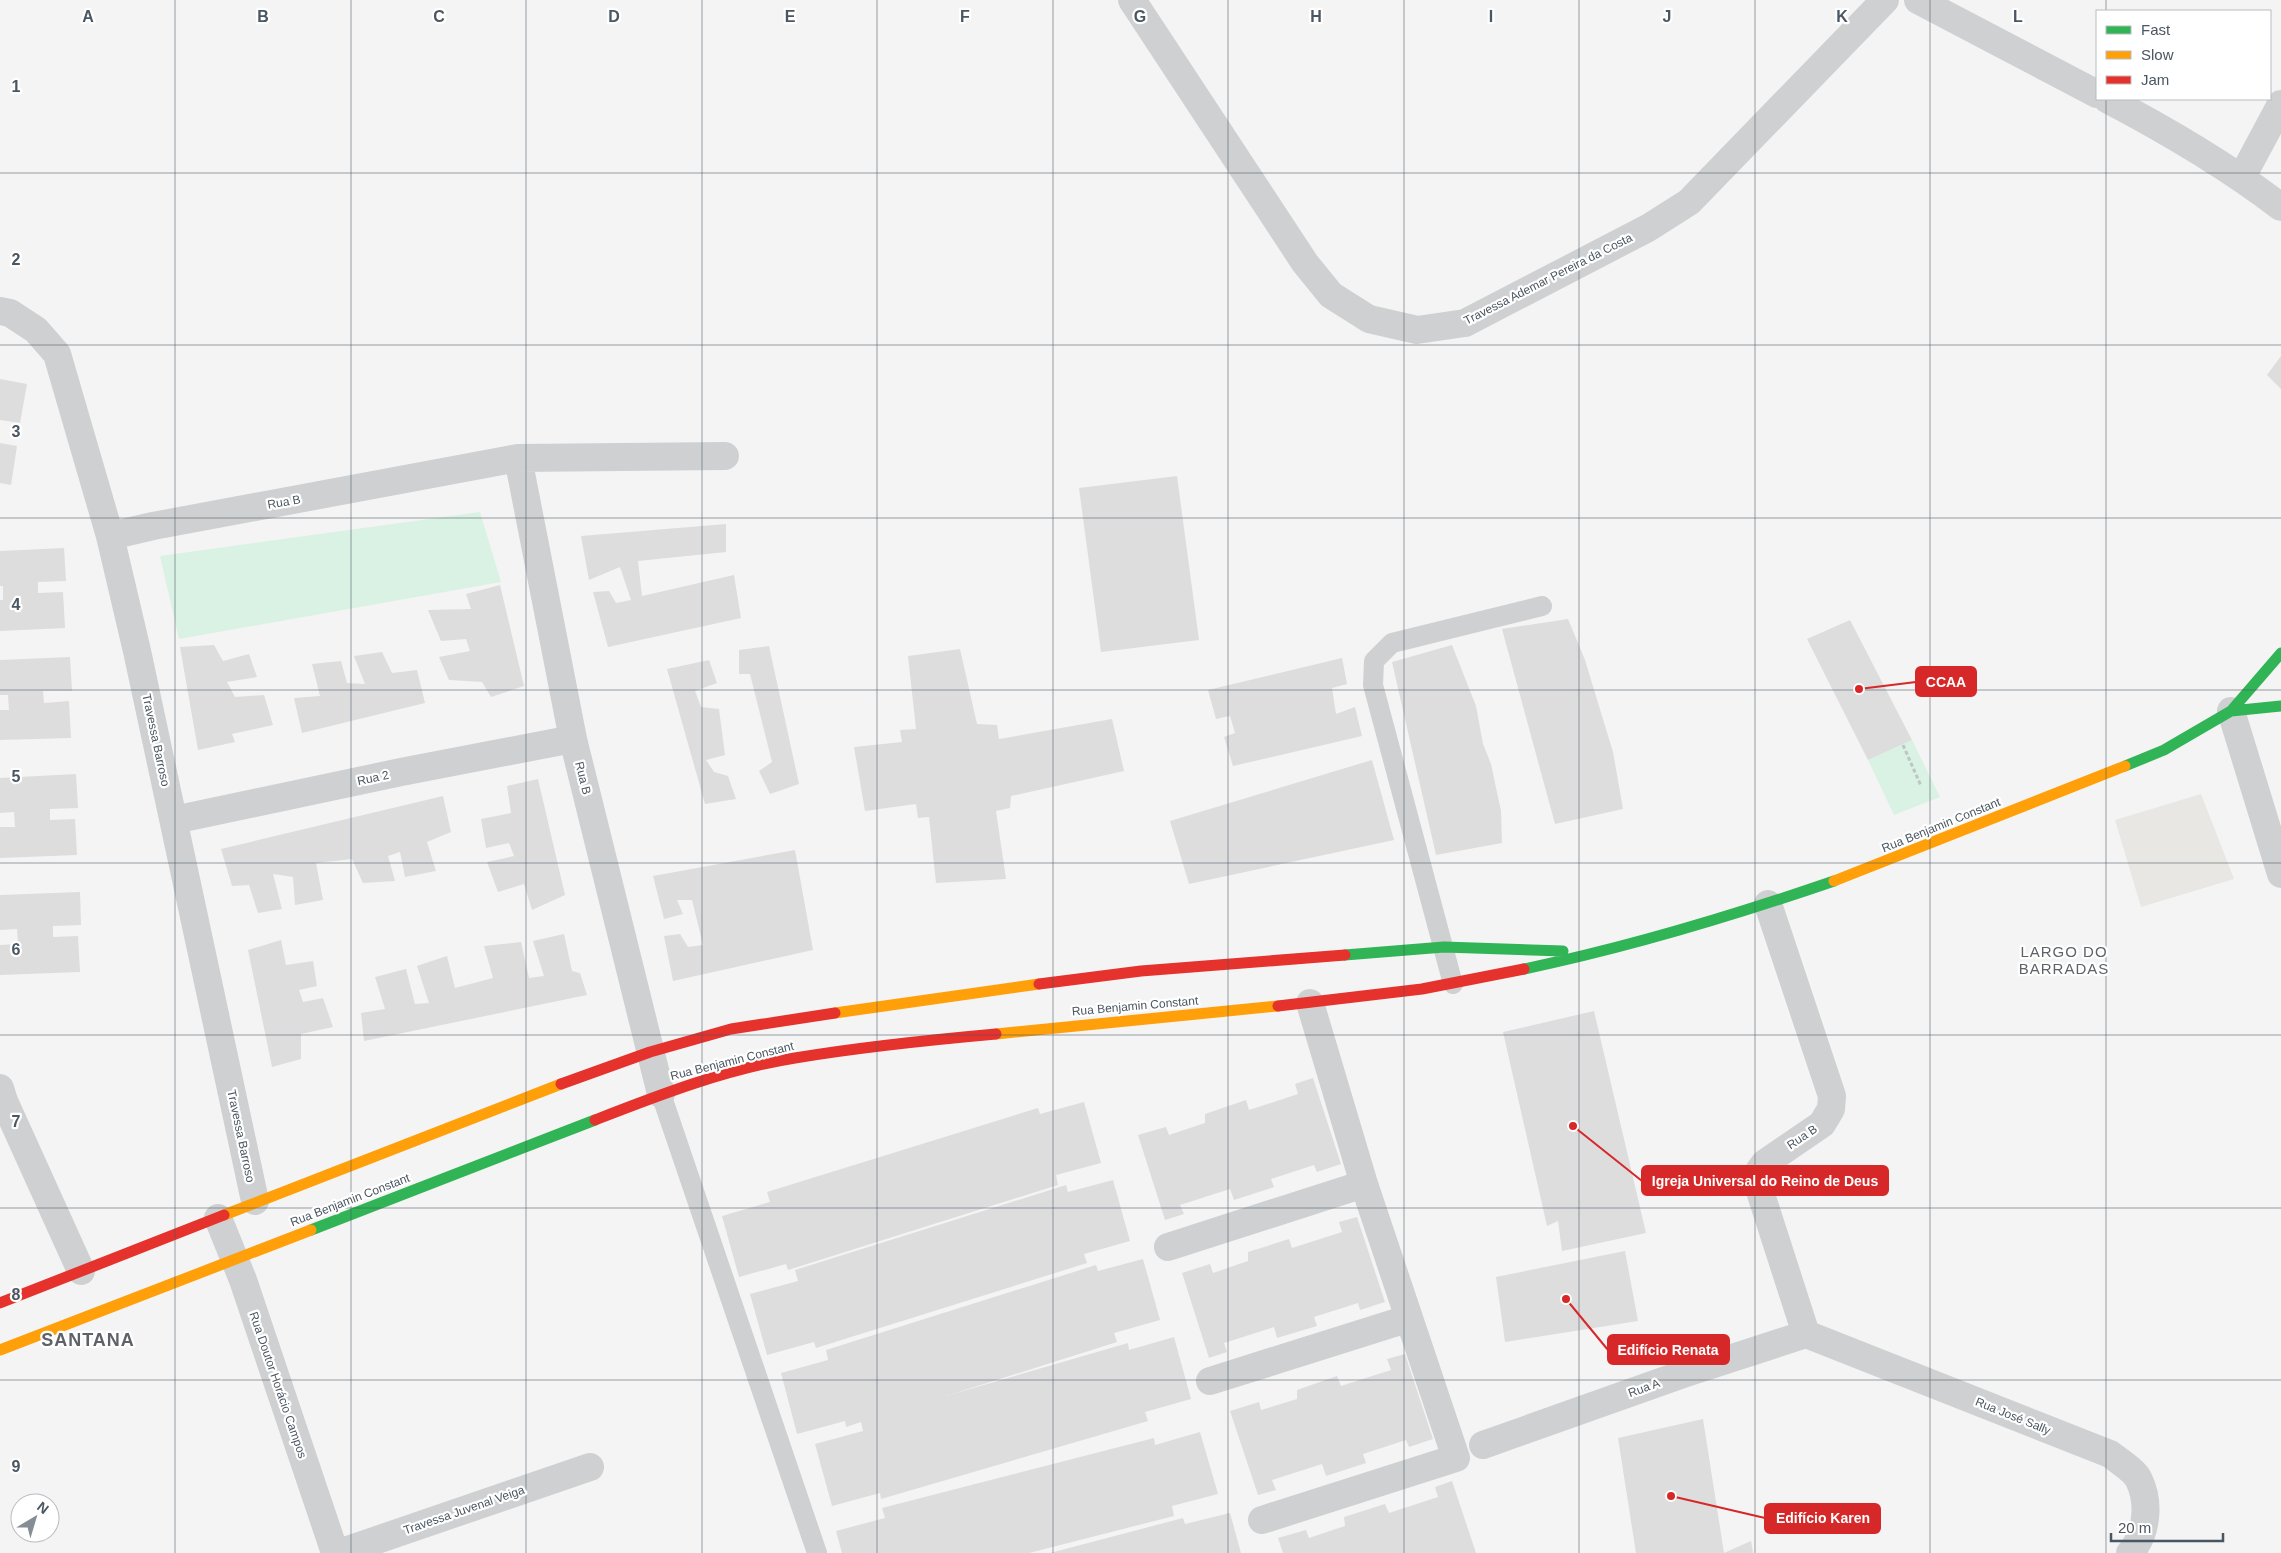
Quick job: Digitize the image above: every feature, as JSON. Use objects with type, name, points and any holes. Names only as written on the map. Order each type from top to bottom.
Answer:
[{"type":"main road","points":[[2232,711],[2281,653]]},
{"type":"main road","name":"Rua Benjamin Constant","points":[[0,1350],[661,1094],[731,1073],[794,1058],[982,1035],[1310,1003],[1453,984],[1602,953],[1768,904],[1868,869],[2164,750],[2232,711],[2281,706]]},
{"type":"main road","name":"Rua Benjamin Constant","points":[[0,1303],[218,1218],[255,1201],[529,1095],[650,1052],[731,1029],[982,991],[1141,971],[1444,947],[1602,953]]},
{"type":"street","name":"Travessa Ademar Pereira da Costa","points":[[1132,0],[1305,263],[1331,295],[1369,319],[1417,330],[1466,323],[1648,228],[1689,202],[1885,0]]},
{"type":"street","points":[[1918,0],[2096,93]]},
{"type":"street","points":[[2109,100],[2173,134],[2242,177],[2281,207]]},
{"type":"street","points":[[2242,177],[2281,104]]},
{"type":"street","name":"Travessa Barroso","points":[[0,312],[10,313],[36,330],[57,354],[110,536],[174,820],[255,1201]]},
{"type":"street","name":"Rua B","points":[[110,536],[153,526],[518,458],[725,456]]},
{"type":"street","name":"Rua B","points":[[518,458],[573,739],[661,1094]]},
{"type":"street","points":[[2232,711],[2281,874]]},
{"type":"street","name":"Rua 2","points":[[174,820],[401,772],[573,739]]},
{"type":"street","name":"Rua B","points":[[1768,904],[1832,1096],[1831,1109],[1822,1124],[1765,1163],[1759,1171],[1757,1182],[1806,1334]]},
{"type":"street","points":[[1262,1520],[1456,1458],[1407,1319],[1310,1003]]},
{"type":"street","points":[[0,1088],[4,1101],[81,1271]]},
{"type":"street","points":[[1168,1247],[1364,1184]]},
{"type":"street","name":"Rua Doutor Horácio Campos","points":[[218,1218],[236,1260],[335,1553]]},
{"type":"street","points":[[1210,1381],[1407,1319]]},
{"type":"street","name":"Rua A","points":[[1483,1445],[1683,1374],[1806,1334]]},
{"type":"street","name":"Rua José Sally","points":[[1806,1334],[2110,1454],[2139,1479],[2147,1510],[2137,1546],[2130,1553]]},
{"type":"street","name":"Travessa Juvenal Veiga","points":[[339,1553],[590,1467]]},
{"type":"lane","points":[[1453,984],[1373,685],[1374,661],[1392,643],[1542,606]]},
{"type":"lane","points":[[661,1094],[817,1553]]},
{"type":"path","points":[[1902,745],[1921,786]]},
{"type":"shaded area","points":[[2201,794],[2234,879],[2141,907],[2115,820]]},
{"type":"green space","points":[[480,512],[501,582],[179,639],[160,556]]},
{"type":"green space","points":[[1912,740],[1940,797],[1894,815],[1868,760]]},
{"type":"building","points":[[2281,356],[2281,389],[2267,375]]},
{"type":"building","points":[[0,379],[27,384],[20,423],[0,420]]},
{"type":"building","points":[[0,443],[17,446],[11,485],[0,483]]},
{"type":"building","points":[[1177,476],[1199,640],[1101,652],[1079,488]]},
{"type":"building","points":[[726,524],[726,552],[638,561],[642,596],[734,575],[741,618],[608,647],[593,592],[609,591],[616,603],[631,600],[620,567],[589,580],[581,536]]},
{"type":"building","points":[[64,548],[66,581],[38,582],[38,593],[63,592],[65,628],[0,631],[0,600],[3,600],[3,586],[0,586],[0,551]]},
{"type":"building","points":[[500,585],[524,686],[491,697],[482,682],[449,680],[439,657],[470,651],[466,639],[441,641],[428,610],[471,609],[466,594]]},
{"type":"building","points":[[1568,619],[1585,660],[1613,752],[1623,809],[1555,824],[1502,629]]},
{"type":"building","points":[[1850,620],[1912,740],[1868,760],[1807,639]]},
{"type":"building","points":[[214,645],[223,661],[249,654],[257,677],[227,682],[235,697],[264,695],[273,725],[232,734],[235,742],[198,750],[180,647]]},
{"type":"building","points":[[1452,645],[1476,706],[1483,744],[1491,764],[1501,811],[1502,843],[1436,855],[1392,662]]},
{"type":"building","points":[[769,646],[799,784],[770,794],[759,771],[772,762],[750,674],[739,674],[739,650]]},
{"type":"building","points":[[960,649],[977,724],[997,725],[999,739],[1112,719],[1124,771],[1011,796],[1010,808],[996,811],[1006,879],[936,883],[929,817],[918,818],[916,804],[865,811],[854,747],[902,742],[900,730],[916,729],[908,656]]},
{"type":"building","points":[[382,652],[392,673],[417,670],[425,703],[302,733],[294,698],[320,696],[312,664],[341,661],[347,683],[365,684],[354,656]]},
{"type":"building","points":[[70,657],[72,691],[43,691],[44,703],[69,701],[71,738],[0,740],[0,710],[9,710],[8,695],[0,695],[0,660]]},
{"type":"building","points":[[1342,658],[1347,684],[1332,688],[1336,714],[1355,707],[1362,736],[1233,766],[1224,737],[1235,733],[1230,716],[1216,719],[1208,690]]},
{"type":"building","points":[[709,660],[717,683],[695,691],[701,707],[719,709],[725,755],[706,760],[714,772],[728,776],[736,799],[705,804],[667,669]]},
{"type":"building","points":[[1372,760],[1394,840],[1189,884],[1170,821]]},
{"type":"building","points":[[76,774],[78,808],[50,809],[50,820],[75,819],[77,855],[0,858],[0,827],[15,827],[14,812],[0,813],[0,778]]},
{"type":"building","points":[[538,779],[565,895],[532,910],[524,884],[498,892],[487,862],[514,856],[509,843],[486,848],[481,819],[511,813],[507,786]]},
{"type":"building","points":[[443,796],[451,832],[427,842],[436,871],[405,877],[400,852],[388,856],[395,881],[363,883],[352,859],[316,863],[323,900],[295,905],[293,877],[273,874],[282,909],[258,913],[249,885],[232,886],[221,849]]},
{"type":"building","points":[[795,850],[813,950],[673,981],[664,936],[680,934],[688,947],[703,945],[692,900],[677,900],[683,914],[664,919],[653,876]]},
{"type":"building","points":[[80,892],[81,925],[53,926],[53,937],[78,936],[80,972],[0,975],[0,945],[18,944],[17,929],[0,930],[0,895]]},
{"type":"building","points":[[564,934],[572,971],[580,973],[587,995],[364,1041],[361,1013],[385,1009],[375,977],[406,969],[415,1004],[429,1003],[417,966],[447,956],[455,988],[493,978],[484,946],[521,942],[529,978],[544,976],[533,941]]},
{"type":"building","points":[[281,940],[286,965],[313,961],[317,986],[299,990],[303,1002],[323,998],[333,1027],[301,1034],[301,1059],[272,1067],[248,950]]},
{"type":"building","points":[[1594,1011],[1646,1233],[1562,1251],[1558,1221],[1547,1226],[1503,1032]]},
{"type":"building","points":[[1313,1078],[1341,1164],[1317,1172],[1314,1165],[1271,1179],[1274,1187],[1234,1200],[1230,1189],[1180,1205],[1184,1214],[1165,1220],[1138,1135],[1166,1127],[1169,1135],[1205,1123],[1205,1114],[1246,1100],[1249,1110],[1298,1094],[1295,1084]]},
{"type":"building","points":[[1084,1102],[1101,1163],[1056,1175],[1058,1185],[788,1270],[786,1264],[739,1277],[722,1216],[770,1202],[767,1192],[1038,1108],[1040,1114]]},
{"type":"building","points":[[1113,1180],[1130,1241],[1084,1254],[1087,1263],[816,1348],[814,1342],[767,1355],[750,1294],[798,1281],[795,1270],[1066,1185],[1068,1192]]},
{"type":"building","points":[[1357,1217],[1385,1302],[1360,1310],[1358,1303],[1314,1317],[1317,1326],[1277,1338],[1274,1327],[1224,1343],[1227,1352],[1209,1358],[1182,1273],[1210,1264],[1213,1273],[1248,1261],[1248,1252],[1289,1239],[1292,1248],[1342,1232],[1339,1222]]},
{"type":"building","points":[[1625,1251],[1638,1321],[1505,1342],[1496,1277]]},
{"type":"building","points":[[1143,1259],[1160,1320],[1114,1333],[1117,1342],[946,1396],[1128,1343],[1129,1350],[1174,1337],[1191,1399],[1145,1412],[1148,1421],[881,1499],[880,1493],[832,1506],[815,1444],[863,1431],[861,1422],[846,1427],[845,1421],[797,1434],[781,1373],[828,1360],[826,1350],[1096,1265],[1098,1271]]},
{"type":"building","points":[[1405,1354],[1433,1439],[1409,1447],[1406,1440],[1363,1454],[1366,1463],[1326,1476],[1322,1464],[1272,1480],[1276,1490],[1258,1495],[1230,1411],[1259,1402],[1261,1410],[1297,1399],[1297,1390],[1337,1376],[1341,1386],[1391,1370],[1387,1359]]},
{"type":"building","points":[[1703,1419],[1724,1553],[1636,1553],[1618,1438]]},
{"type":"building","points":[[1200,1432],[1218,1494],[1172,1506],[1174,1516],[1029,1553],[842,1553],[836,1531],[885,1518],[882,1508],[1154,1438],[1155,1445]]},
{"type":"building","points":[[1452,1481],[1476,1553],[1283,1553],[1278,1538],[1306,1530],[1309,1538],[1345,1526],[1344,1517],[1385,1504],[1389,1513],[1438,1497],[1435,1487]]},
{"type":"building","points":[[1230,1513],[1241,1553],[1050,1553],[1183,1518],[1185,1524]]},
{"type":"building","points":[[1751,1541],[1753,1553],[1724,1553]]},
{"type":"traffic: fast","points":[[2125,766],[2164,750],[2231,711],[2281,653]]},
{"type":"traffic: fast","points":[[2231,711],[2281,706]]},
{"type":"traffic: fast","points":[[1524,969],[1603,951],[1680,930],[1834,881]]},
{"type":"traffic: fast","points":[[1345,955],[1444,947],[1563,951]]},
{"type":"traffic: fast","points":[[311,1230],[595,1120]]},
{"type":"traffic: slow","points":[[1834,881],[2125,766]]},
{"type":"traffic: slow","points":[[835,1013],[1039,984]]},
{"type":"traffic: slow","points":[[996,1034],[1278,1006]]},
{"type":"traffic: slow","points":[[224,1215],[561,1084]]},
{"type":"traffic: slow","points":[[0,1350],[311,1230]]},
{"type":"traffic: jam","points":[[1039,984],[1141,971],[1345,955]]},
{"type":"traffic: jam","points":[[1278,1006],[1422,989],[1524,969]]},
{"type":"traffic: jam","points":[[561,1084],[650,1052],[731,1029],[835,1013]]},
{"type":"traffic: jam","points":[[595,1120],[693,1084],[769,1063],[870,1047],[996,1034]]},
{"type":"traffic: jam","points":[[0,1303],[224,1215]]},
{"type":"place","name":"CCAA","points":[[1859,689]]},
{"type":"place","name":"Igreja Universal do Reino de Deus","points":[[1573,1126]]},
{"type":"place","name":"Edifício Renata","points":[[1566,1299]]},
{"type":"place","name":"Edifício Karen","points":[[1671,1496]]},
{"type":"district","name":"LARGO DO BARRADAS","points":[[2064,960]]},
{"type":"district","name":"SANTANA","points":[[88,1340]]}]
